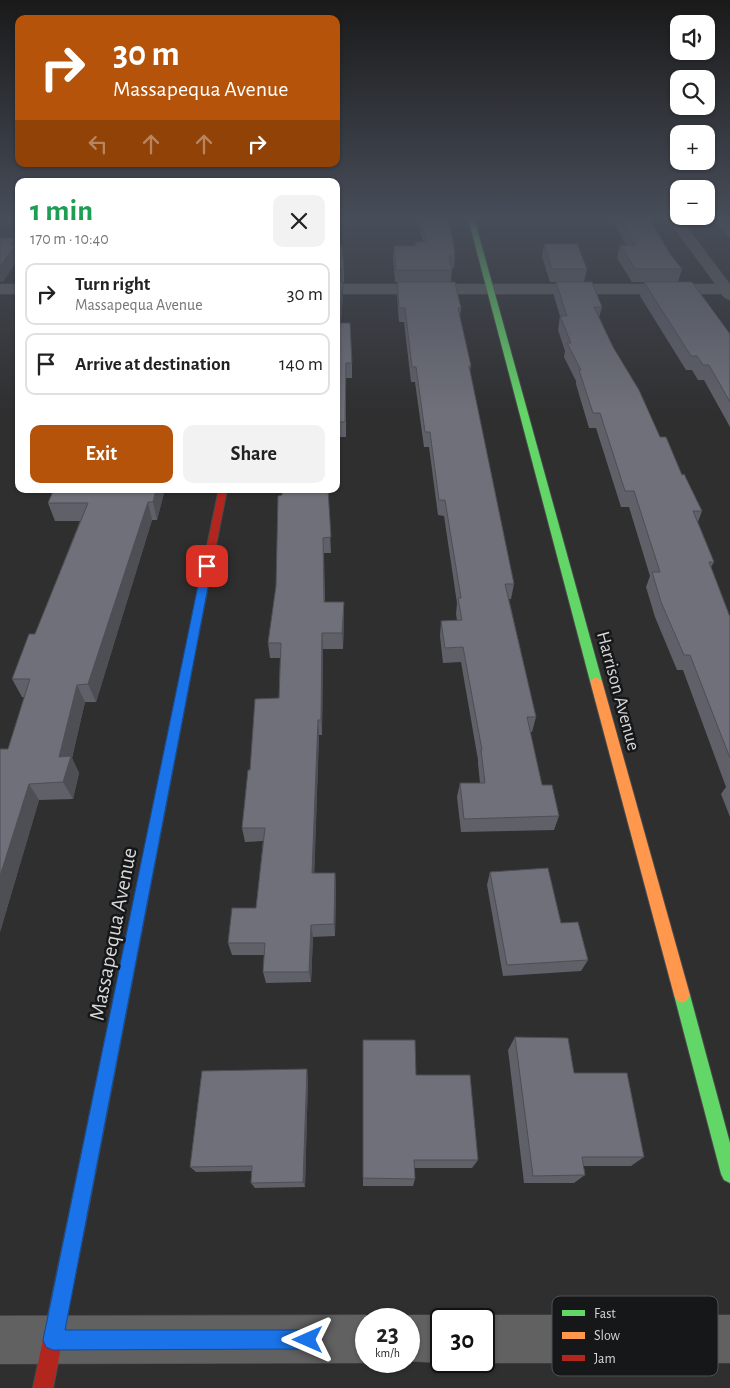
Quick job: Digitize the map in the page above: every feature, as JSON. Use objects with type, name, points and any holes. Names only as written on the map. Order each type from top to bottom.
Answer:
[{"type":"street","name":"Harrison Avenue","points":[[488,283],[730,1174]]},
{"type":"street","points":[[0,289],[15,289]]},
{"type":"street","points":[[340,289],[729,291]]},
{"type":"street","name":"Massapequa Avenue","points":[[43,1388],[222,493]]},
{"type":"street","points":[[0,1340],[355,1339]]},
{"type":"street","points":[[495,1339],[552,1339]]},
{"type":"building","points":[[340,283],[343,283],[340,313]]},
{"type":"building","points":[[397,283],[455,283],[461,308],[458,308],[471,366],[469,366],[514,584],[505,584],[536,717],[527,717],[542,785],[552,785],[559,816],[464,819],[460,783],[485,783],[482,750],[463,647],[445,648],[441,621],[462,620],[458,598],[461,598],[445,500],[439,500],[430,432],[425,432],[416,367],[412,367],[405,308],[399,308]]},
{"type":"building","points":[[556,283],[592,283],[602,307],[594,307],[613,347],[639,390],[660,437],[666,437],[682,475],[684,474],[702,511],[693,511],[714,562],[709,562],[730,617],[730,758],[690,655],[684,655],[661,602],[652,572],[660,572],[634,491],[625,491],[600,413],[593,413],[579,370],[581,370],[567,343],[571,343],[560,316],[567,316]]},
{"type":"building","points":[[644,283],[693,283],[730,334],[730,402],[709,365],[703,365],[697,356],[691,356]]},
{"type":"building","points":[[340,323],[350,323],[352,363],[346,363],[345,422],[340,422]]},
{"type":"building","points":[[52,493],[155,493],[153,502],[148,502],[88,684],[77,685],[59,757],[71,756],[63,782],[29,784],[0,876],[0,749],[8,749],[30,679],[12,679],[29,634],[35,634],[88,503],[48,503]]},
{"type":"building","points":[[282,493],[328,493],[331,537],[323,538],[324,602],[344,602],[342,633],[322,633],[321,720],[318,720],[312,873],[335,873],[334,924],[311,925],[309,972],[263,972],[265,943],[228,943],[232,908],[256,908],[265,828],[242,828],[248,770],[250,770],[255,699],[279,698],[281,643],[268,643],[276,586],[278,496],[282,495]]},
{"type":"building","points":[[548,868],[561,923],[578,922],[588,960],[507,965],[490,872]]},
{"type":"building","points":[[515,1037],[568,1038],[574,1073],[627,1073],[644,1157],[582,1157],[585,1175],[533,1176]]},
{"type":"building","points":[[363,1040],[415,1040],[416,1075],[470,1075],[478,1160],[414,1160],[415,1179],[363,1178]]},
{"type":"building","points":[[307,1069],[303,1182],[251,1183],[252,1166],[190,1167],[202,1071]]},
{"type":"traffic: fast","points":[[488,283],[596,681]]},
{"type":"traffic: fast","points":[[81,1200],[194,632]]},
{"type":"traffic: fast","points":[[682,995],[730,1174]]},
{"type":"traffic: slow","points":[[596,681],[682,995]]},
{"type":"traffic: jam","points":[[194,632],[222,493]]},
{"type":"traffic: jam","points":[[43,1388],[81,1200]]},
{"type":"route","points":[[207,566],[53,1340],[308,1340]]}]
